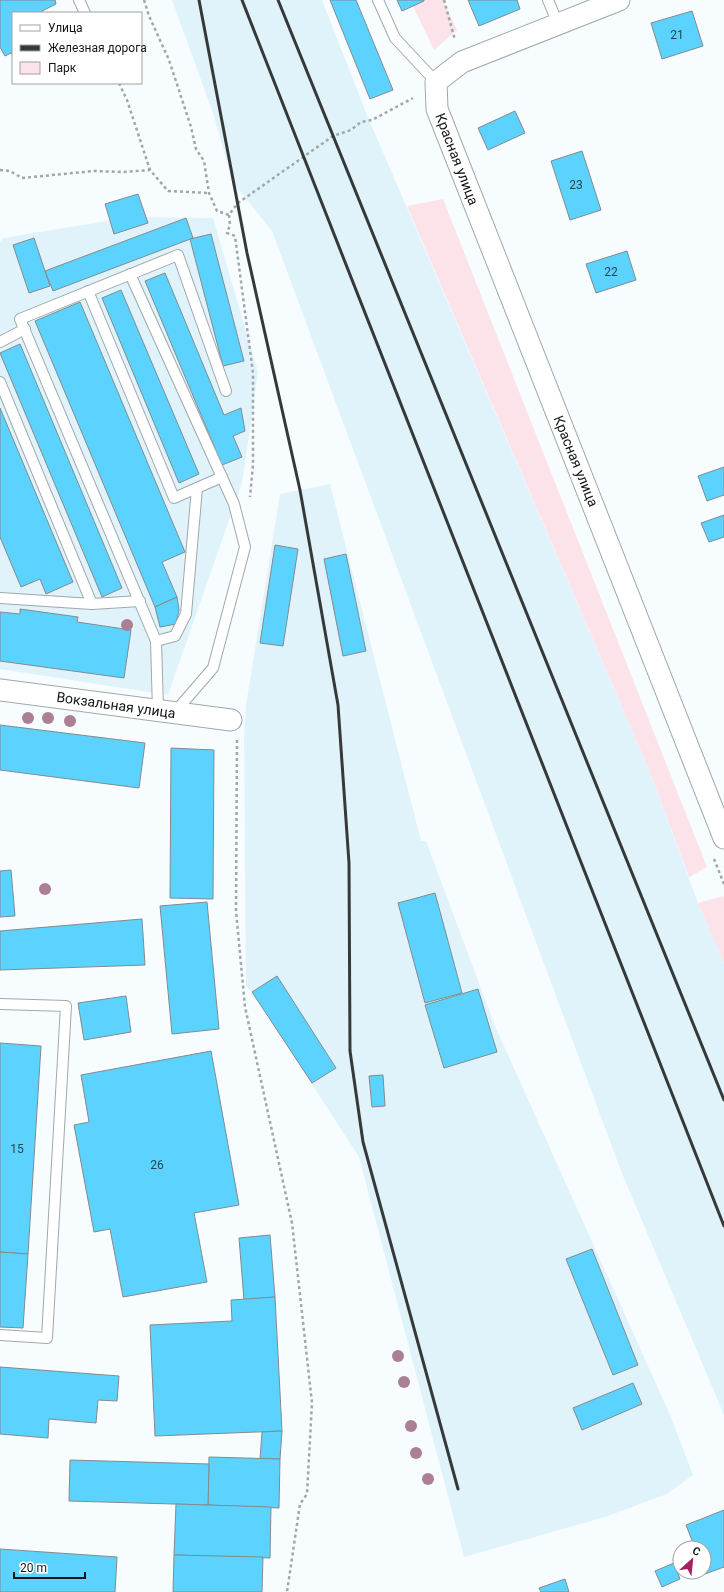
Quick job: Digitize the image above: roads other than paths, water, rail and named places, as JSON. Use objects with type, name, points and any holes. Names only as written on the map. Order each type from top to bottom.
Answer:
[{"type":"street","points":[[436,82],[462,62],[619,0]]},
{"type":"street","name":"Красная улица","points":[[436,82],[437,109],[724,838]]},
{"type":"street","name":"Вокзальная улица","points":[[0,690],[231,720]]},
{"type":"lane","points":[[79,0],[85,12]]},
{"type":"lane","points":[[378,0],[395,38],[436,82]]},
{"type":"lane","points":[[548,0],[558,24]]},
{"type":"lane","points":[[166,712],[156,641],[20,319],[178,255],[226,391]]},
{"type":"lane","points":[[130,274],[234,504],[245,547],[213,668],[166,712]]},
{"type":"lane","points":[[88,291],[174,498],[222,477]]},
{"type":"lane","points":[[0,342],[25,329]]},
{"type":"lane","points":[[0,382],[92,604]]},
{"type":"lane","points":[[156,641],[175,636],[186,614],[197,488]]},
{"type":"lane","points":[[0,598],[92,604],[140,601]]},
{"type":"lane","points":[[0,1004],[66,1006],[47,1338],[0,1335]]},
{"type":"railway","points":[[199,0],[247,253],[300,490],[338,705],[349,863],[350,1051],[363,1142],[458,1489]]},
{"type":"railway","points":[[242,0],[724,1226]]},
{"type":"railway","points":[[278,0],[724,1100]]}]
